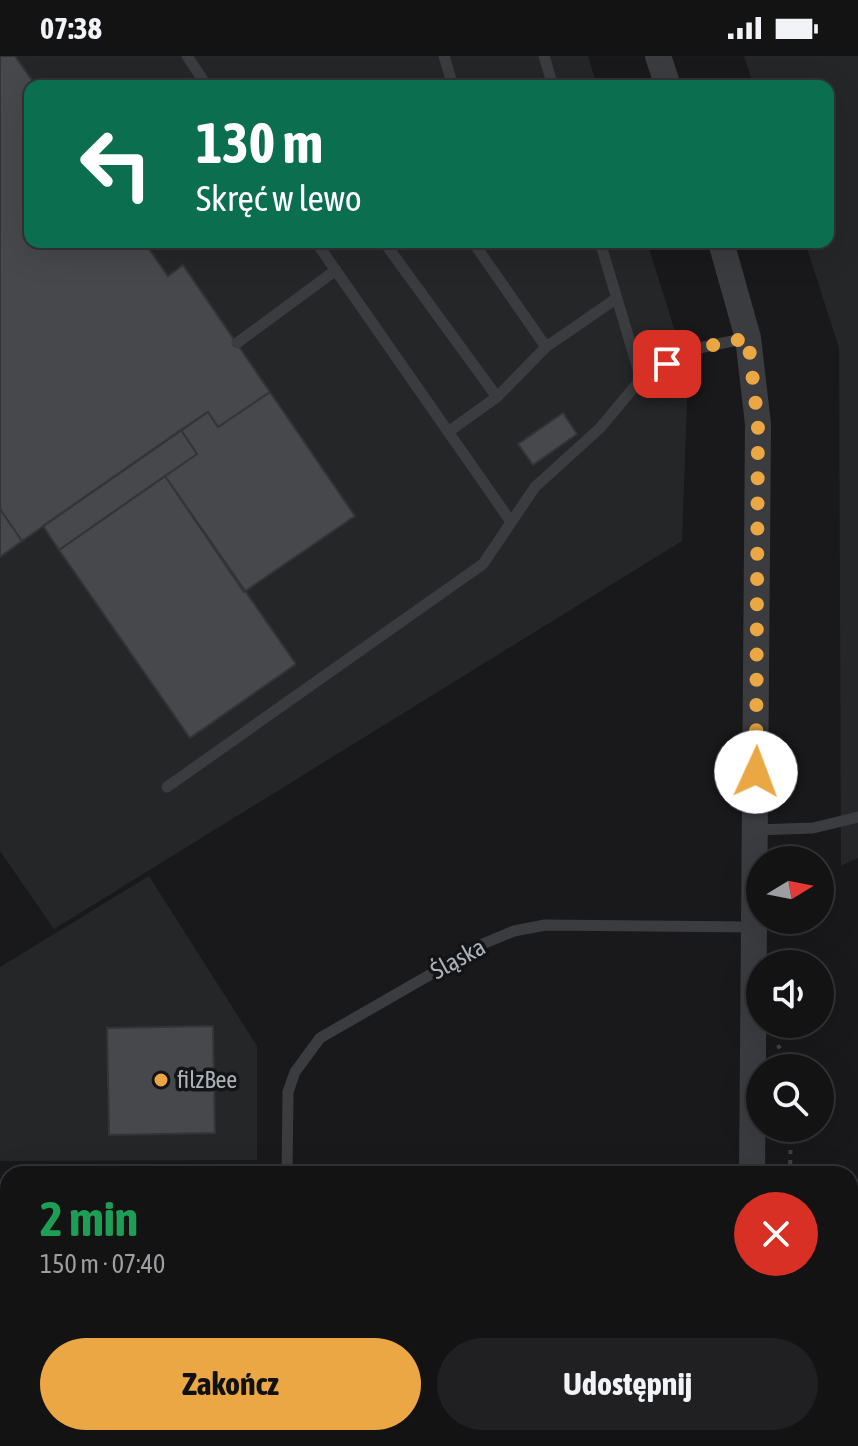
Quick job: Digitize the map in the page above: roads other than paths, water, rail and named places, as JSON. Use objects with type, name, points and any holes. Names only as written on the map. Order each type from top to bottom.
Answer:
[{"type":"street","points":[[658,56],[666,80]]},
{"type":"street","points":[[723,248],[748,338],[758,424],[754,846]]},
{"type":"street","points":[[752,1166],[754,934]]},
{"type":"lane","points":[[187,56],[203,80]]},
{"type":"lane","points":[[444,56],[451,80]]},
{"type":"lane","points":[[544,56],[551,80]]},
{"type":"lane","points":[[320,248],[509,519]]},
{"type":"lane","points":[[388,248],[497,397]]},
{"type":"lane","points":[[477,248],[546,347]]},
{"type":"lane","points":[[602,248],[641,379]]},
{"type":"lane","points":[[237,343],[336,270]]},
{"type":"lane","points":[[448,432],[497,397],[546,347],[617,298]]},
{"type":"lane","points":[[167,787],[483,564],[509,519],[535,487],[627,399],[641,379],[694,349],[748,338]]},
{"type":"lane","points":[[754,830],[813,828],[858,817]]},
{"type":"lane","name":"Śląska","points":[[287,1166],[288,1092],[295,1072],[320,1038],[485,943],[514,931],[545,925],[746,927]]},
{"type":"place","name":"filzBee","points":[[161,1080]]}]
